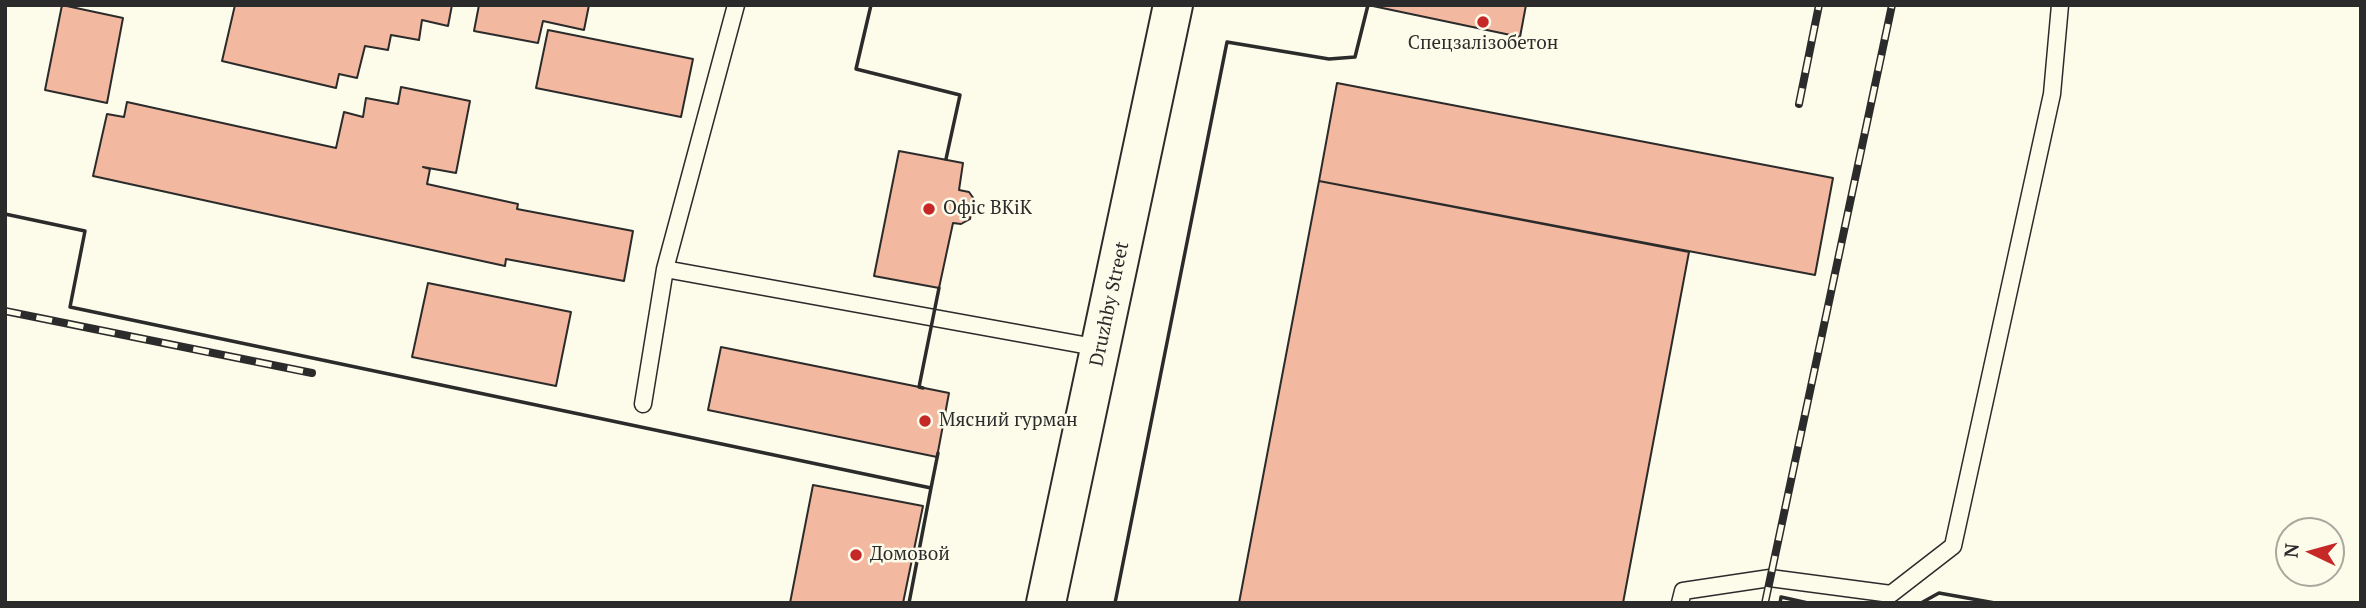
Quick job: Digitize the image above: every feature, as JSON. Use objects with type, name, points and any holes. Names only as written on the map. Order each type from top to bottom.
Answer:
[{"type":"main road","name":"Druzhby Street","points":[[1046,603],[1173,5]]},
{"type":"lane","points":[[643,404],[665,269],[736,5]]},
{"type":"lane","points":[[1680,603],[1684,591],[1770,578],[1891,594],[1953,546],[2052,94],[2060,5]]},
{"type":"lane","points":[[665,269],[1100,348]]},
{"type":"building","points":[[62,5],[123,18],[107,103],[45,90]]},
{"type":"building","points":[[235,5],[452,5],[448,26],[422,20],[419,40],[391,35],[388,50],[365,46],[357,78],[339,74],[336,88],[222,61]]},
{"type":"building","points":[[479,5],[589,5],[584,30],[543,21],[538,43],[474,31]]},
{"type":"building","name":"Спецзалізобетон","points":[[1368,5],[1526,5],[1520,37]]},
{"type":"building","points":[[548,30],[693,59],[681,117],[536,88]]},
{"type":"building","points":[[1337,83],[1833,178],[1815,275],[1319,181]]},
{"type":"building","points":[[401,87],[470,101],[456,173],[423,167],[430,169],[427,184],[518,204],[517,209],[633,231],[624,281],[506,259],[505,266],[93,176],[107,114],[124,117],[127,102],[336,148],[344,112],[363,117],[366,98],[398,104]]},
{"type":"building","name":"Офіс ВКіК","points":[[899,151],[963,163],[959,190],[969,192],[974,199],[970,219],[961,224],[953,223],[939,288],[874,276]]},
{"type":"building","points":[[1319,181],[1689,252],[1623,603],[1239,603]]},
{"type":"building","points":[[428,283],[571,312],[556,386],[412,357]]},
{"type":"building","points":[[721,347],[949,393],[937,457],[708,410]]},
{"type":"building","name":"Домовой","points":[[813,485],[923,506],[903,603],[790,603]]},
{"type":"railway","points":[[1799,104],[1819,5]]},
{"type":"railway","points":[[1765,603],[1892,5]]},
{"type":"railway","points":[[5,311],[312,373]]},
{"type":"wall","points":[[871,5],[856,69],[960,95],[946,159]]},
{"type":"wall","points":[[1115,603],[1227,42],[1329,59],[1355,57],[1368,5]]},
{"type":"wall","points":[[5,214],[85,231],[70,307],[931,488],[938,453]]},
{"type":"wall","points":[[923,388],[919,387],[939,288]]},
{"type":"wall","points":[[909,603],[931,488]]},
{"type":"wall","points":[[1921,603],[1939,593],[1995,603]]},
{"type":"wall","points":[[1780,603],[1781,597],[1808,603]]},
{"type":"place","name":"Спецзалізобетон","points":[[1483,22]]},
{"type":"place","name":"Офіс ВКіК","points":[[929,209]]},
{"type":"place","name":"Мясний гурман","points":[[925,421]]},
{"type":"place","name":"Домовой","points":[[856,555]]}]
